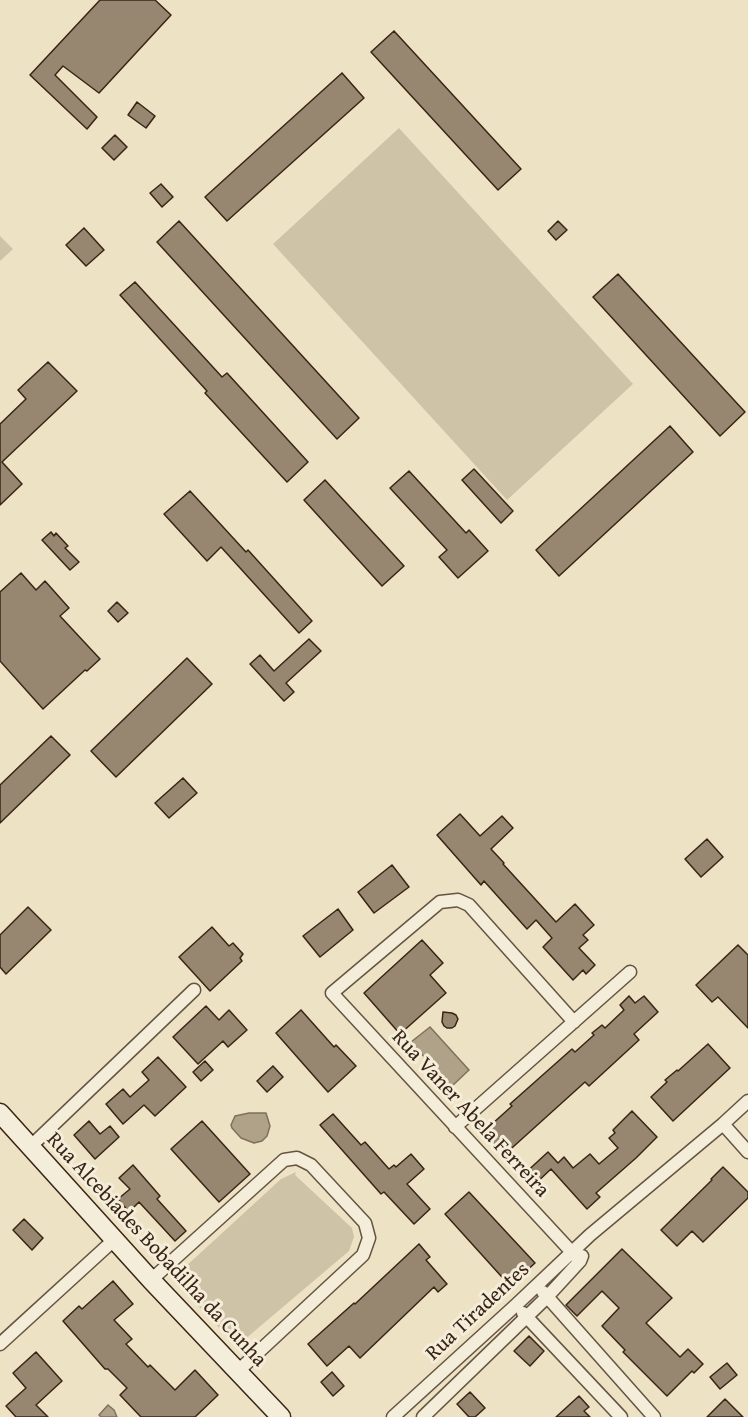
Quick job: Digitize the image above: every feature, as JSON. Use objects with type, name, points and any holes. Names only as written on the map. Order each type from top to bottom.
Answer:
[{"type":"street","name":"Rua Vaner Abela Ferreira","points":[[574,1022],[469,905],[458,900],[440,902],[332,993],[575,1257]]},
{"type":"street","points":[[455,1127],[630,972]]},
{"type":"street","points":[[30,1147],[194,990]]},
{"type":"street","name":"Rua Tiradentes","points":[[423,1417],[547,1297],[590,1235],[748,1101]]},
{"type":"street","name":"Rua Alcebiades Bobadilha da Cunha","points":[[0,1113],[151,1280],[281,1417]]},
{"type":"street","points":[[723,1124],[748,1152]]},
{"type":"street","points":[[151,1280],[284,1160],[297,1158],[311,1165],[365,1223],[369,1238],[363,1255],[238,1371]]},
{"type":"street","points":[[0,1344],[115,1239]]},
{"type":"street","name":"Rua Tiradentes","points":[[393,1417],[537,1285],[575,1257]]},
{"type":"street","points":[[537,1285],[654,1417]]},
{"type":"street","points":[[516,1305],[621,1417]]},
{"type":"shaded area","points":[[399,128],[633,384],[507,500],[273,244]]},
{"type":"shaded area","points":[[0,236],[13,249],[0,261]]},
{"type":"shaded area","points":[[430,1027],[469,1070],[451,1087],[411,1042]]},
{"type":"shaded area","points":[[266,1113],[270,1126],[267,1136],[262,1141],[254,1143],[241,1138],[232,1128],[235,1116]]},
{"type":"shaded area","points":[[296,1172],[295,1175],[352,1228],[354,1237],[349,1251],[237,1346],[172,1279],[281,1179]]},
{"type":"shaded area","points":[[108,1405],[114,1410],[117,1417],[99,1415]]},
{"type":"building","points":[[100,0],[155,0],[171,15],[99,93],[63,66],[55,75],[97,117],[87,129],[30,75]]},
{"type":"building","points":[[394,31],[521,169],[498,190],[371,52]]},
{"type":"building","points":[[342,73],[364,98],[227,221],[205,197]]},
{"type":"building","points":[[137,102],[155,116],[146,128],[128,115]]},
{"type":"building","points":[[115,135],[127,147],[114,160],[102,148]]},
{"type":"building","points":[[161,184],[173,197],[162,207],[150,193]]},
{"type":"building","points":[[179,221],[359,418],[337,439],[157,242]]},
{"type":"building","points":[[558,221],[567,230],[556,240],[548,231]]},
{"type":"building","points":[[84,228],[104,250],[86,266],[66,245]]},
{"type":"building","points":[[618,274],[745,412],[720,436],[593,297]]},
{"type":"building","points":[[135,282],[222,377],[227,373],[308,462],[287,482],[205,393],[207,391],[120,295]]},
{"type":"building","points":[[48,362],[77,391],[2,462],[22,484],[0,505],[0,424],[26,399],[18,390]]},
{"type":"building","points":[[670,426],[693,452],[559,576],[536,550]]},
{"type":"building","points":[[474,469],[513,511],[501,523],[462,480]]},
{"type":"building","points":[[409,471],[466,533],[469,530],[488,551],[458,578],[439,557],[447,550],[390,488]]},
{"type":"building","points":[[325,480],[404,566],[382,586],[304,500]]},
{"type":"building","points":[[190,491],[246,552],[248,550],[312,621],[299,633],[221,547],[207,561],[164,514]]},
{"type":"building","points":[[51,532],[54,536],[56,533],[68,546],[65,548],[79,562],[70,570],[42,540]]},
{"type":"building","points":[[21,573],[36,590],[45,581],[69,608],[60,616],[100,659],[43,709],[0,661],[0,592]]},
{"type":"building","points":[[117,602],[128,613],[118,622],[108,611]]},
{"type":"building","points":[[309,639],[321,651],[286,683],[294,692],[284,701],[250,664],[260,655],[274,671]]},
{"type":"building","points":[[187,658],[212,684],[116,777],[91,751]]},
{"type":"building","points":[[51,736],[70,755],[0,823],[0,785]]},
{"type":"building","points":[[183,778],[197,793],[169,818],[155,803]]},
{"type":"building","points":[[460,814],[480,836],[502,816],[513,828],[491,849],[503,864],[556,922],[575,904],[594,925],[583,935],[588,940],[579,948],[595,965],[586,974],[583,970],[573,980],[543,947],[552,938],[536,920],[527,929],[484,881],[481,885],[437,835]]},
{"type":"building","points":[[707,839],[723,857],[701,877],[685,859]]},
{"type":"building","points":[[392,865],[409,887],[374,913],[358,892]]},
{"type":"building","points":[[28,907],[51,930],[6,974],[0,967],[0,935]]},
{"type":"building","points":[[338,909],[353,930],[320,957],[303,936]]},
{"type":"building","points":[[212,927],[229,946],[233,943],[243,954],[240,958],[242,961],[210,991],[179,957]]},
{"type":"building","points":[[422,940],[443,963],[430,975],[446,993],[400,1034],[364,993]]},
{"type":"building","points":[[738,945],[748,955],[748,1028],[718,997],[712,1002],[696,985]]},
{"type":"building","points":[[629,996],[635,1003],[644,996],[658,1012],[634,1034],[639,1040],[589,1086],[585,1082],[503,1156],[482,1133],[512,1106],[510,1104],[572,1049],[575,1052],[602,1025],[605,1028],[624,1010],[620,1005]]},
{"type":"building","points":[[206,1006],[219,1020],[229,1010],[247,1030],[228,1047],[223,1041],[198,1064],[173,1037]]},
{"type":"building","points":[[301,1010],[334,1047],[336,1045],[356,1066],[328,1092],[276,1033]]},
{"type":"building","points":[[443,1012],[456,1015],[458,1019],[455,1026],[447,1028],[444,1026]]},
{"type":"building","points":[[708,1044],[730,1068],[673,1121],[651,1097],[667,1082],[665,1080]]},
{"type":"building","points":[[158,1057],[186,1087],[155,1116],[144,1105],[123,1124],[106,1104],[123,1089],[130,1097],[149,1080],[142,1072]]},
{"type":"building","points":[[205,1061],[213,1070],[201,1081],[193,1072]]},
{"type":"building","points":[[273,1066],[283,1077],[267,1092],[257,1081]]},
{"type":"building","points":[[632,1111],[657,1137],[596,1193],[600,1197],[587,1209],[551,1169],[533,1186],[523,1175],[548,1152],[558,1163],[564,1157],[573,1168],[590,1154],[599,1164],[618,1148],[609,1138],[615,1133],[613,1130]]},
{"type":"building","points":[[333,1114],[361,1145],[365,1142],[389,1169],[394,1165],[396,1167],[411,1154],[424,1169],[407,1184],[430,1209],[414,1224],[384,1192],[381,1194],[320,1125]]},
{"type":"building","points":[[89,1121],[100,1134],[110,1126],[119,1137],[95,1159],[74,1135]]},
{"type":"building","points":[[202,1121],[250,1174],[219,1202],[171,1149]]},
{"type":"building","points":[[133,1165],[160,1196],[157,1199],[186,1231],[175,1241],[139,1202],[129,1212],[118,1199],[130,1189],[119,1178]]},
{"type":"building","points":[[723,1167],[748,1192],[748,1198],[703,1242],[692,1231],[677,1246],[661,1230]]},
{"type":"building","points":[[469,1192],[535,1263],[510,1286],[445,1214]]},
{"type":"building","points":[[24,1219],[43,1238],[32,1250],[13,1230]]},
{"type":"building","points":[[419,1244],[430,1257],[426,1260],[447,1284],[438,1292],[434,1287],[360,1358],[349,1346],[327,1366],[308,1344]]},
{"type":"building","points":[[622,1249],[672,1298],[646,1323],[680,1357],[688,1349],[703,1364],[694,1373],[692,1371],[667,1396],[623,1352],[625,1350],[602,1326],[619,1308],[602,1291],[577,1316],[566,1305]]},
{"type":"building","points":[[113,1281],[133,1304],[114,1320],[132,1339],[126,1344],[175,1390],[195,1370],[218,1395],[195,1417],[141,1417],[120,1395],[127,1388],[108,1369],[105,1369],[63,1321],[79,1306],[82,1309]]},
{"type":"building","points":[[529,1336],[544,1351],[530,1366],[514,1351]]},
{"type":"building","points":[[36,1352],[62,1381],[36,1405],[48,1417],[16,1417],[6,1406],[26,1388],[13,1373]]},
{"type":"building","points":[[727,1363],[737,1375],[720,1389],[710,1377]]},
{"type":"building","points":[[332,1372],[344,1386],[333,1396],[321,1382]]},
{"type":"building","points":[[470,1392],[485,1408],[475,1417],[469,1417],[457,1404]]},
{"type":"building","points":[[579,1396],[589,1407],[584,1411],[590,1417],[556,1417]]},
{"type":"building","points":[[725,1399],[743,1417],[707,1417]]}]
